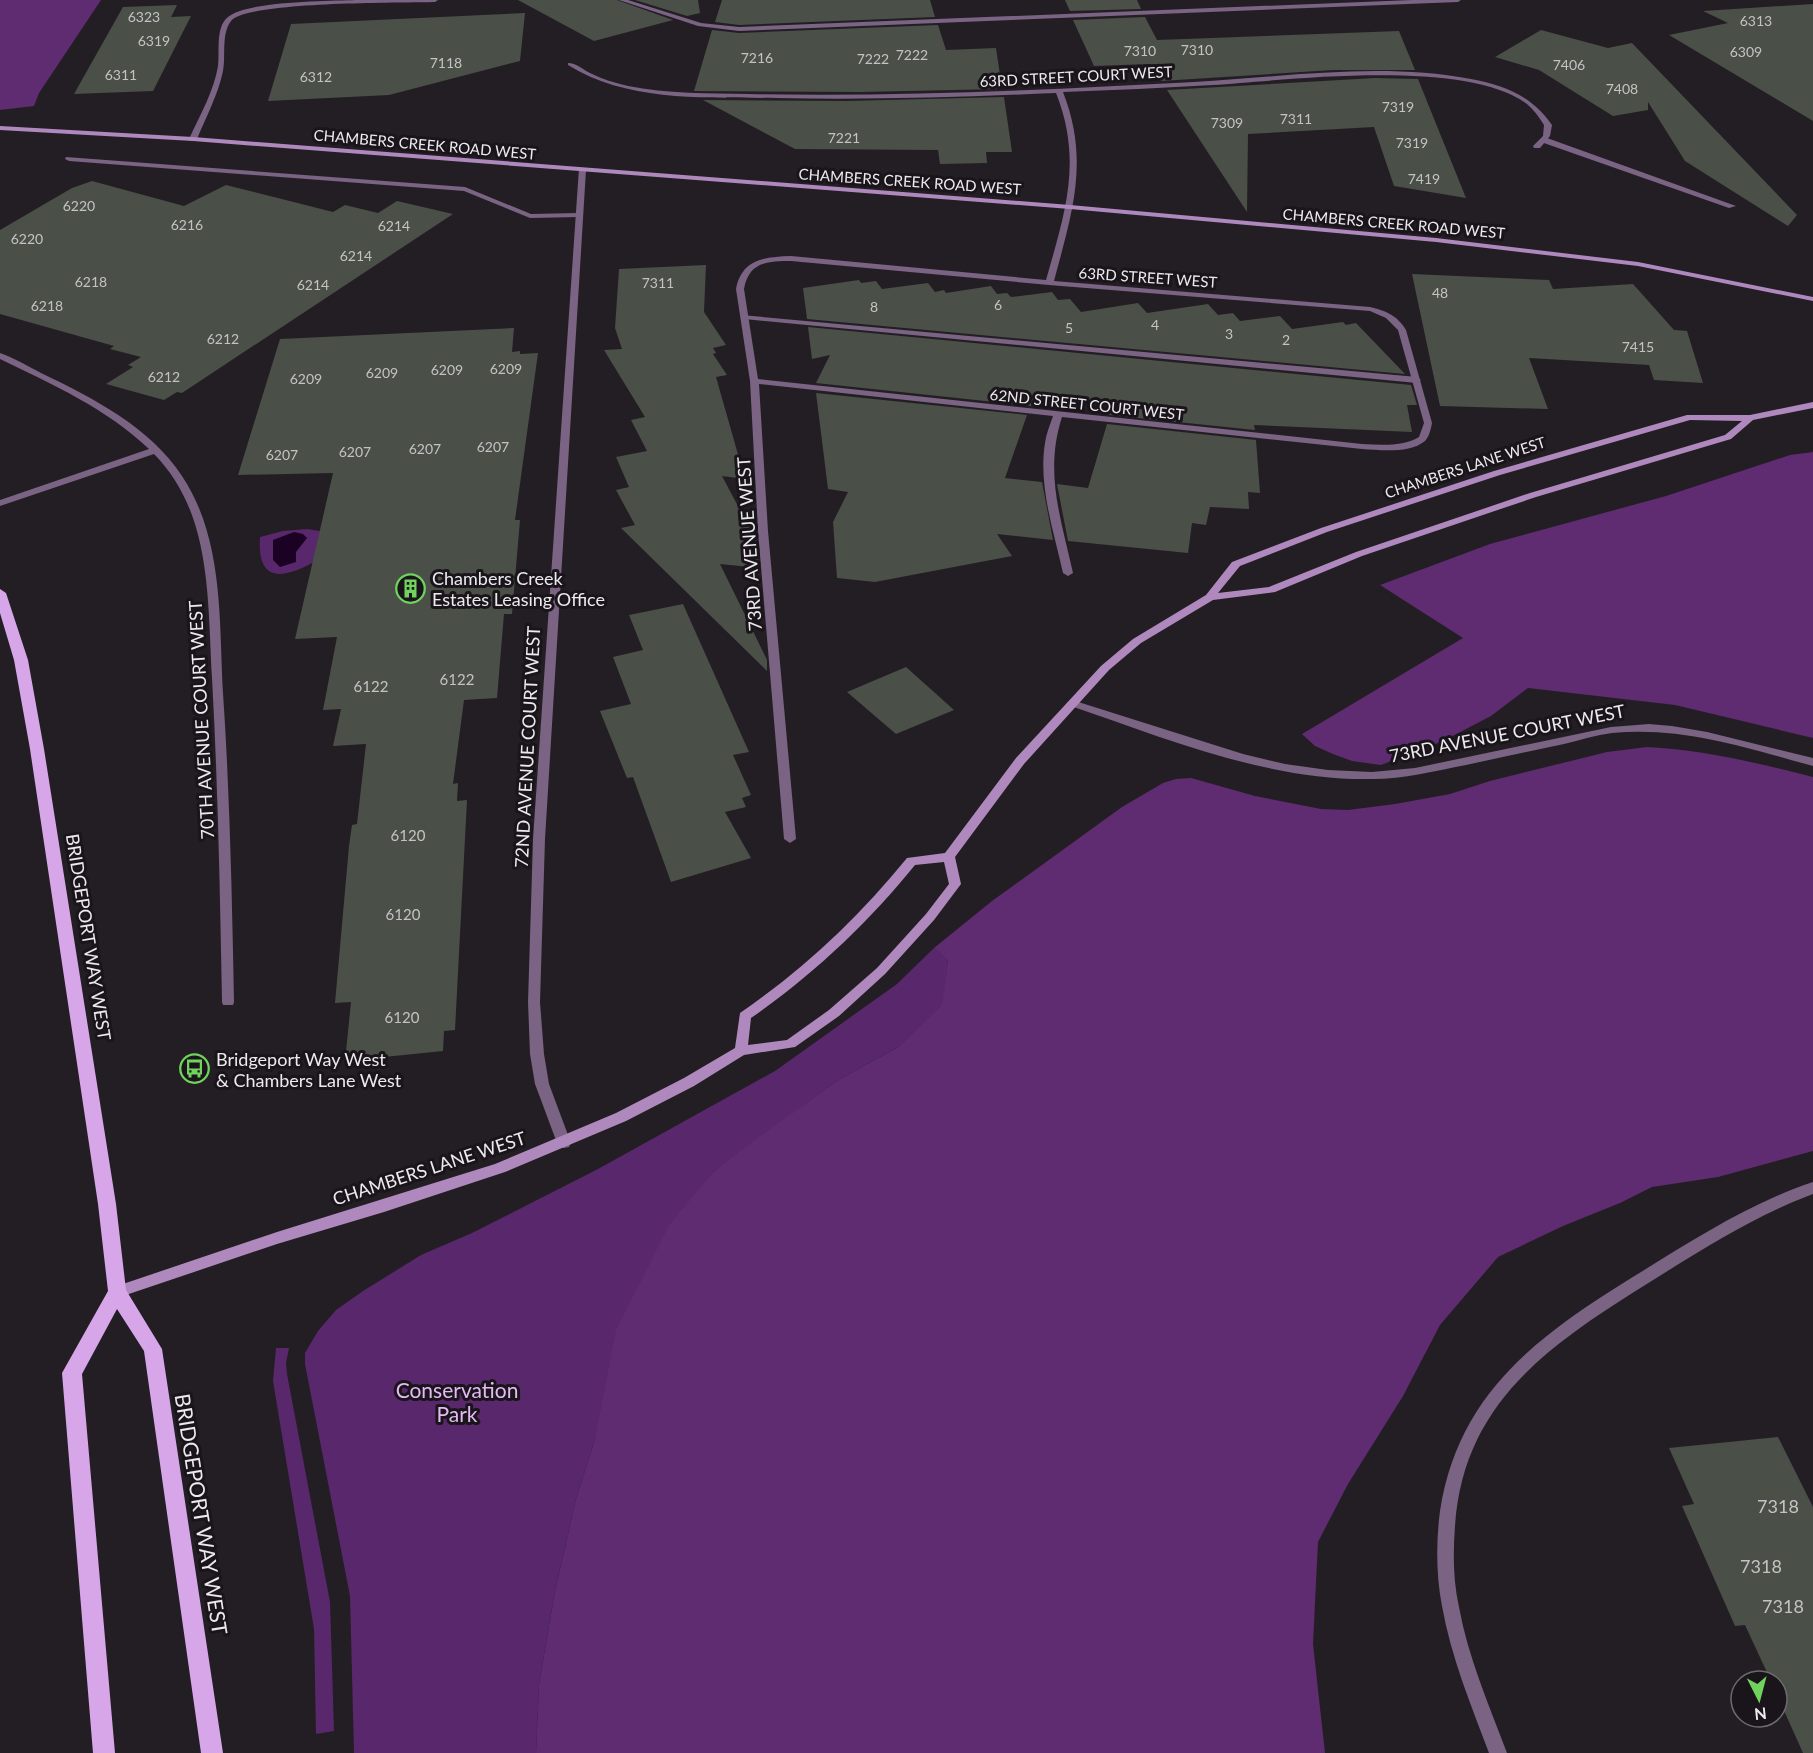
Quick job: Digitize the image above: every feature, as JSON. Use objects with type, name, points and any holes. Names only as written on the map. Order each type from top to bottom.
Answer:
[{"type":"main road","name":"BRIDGEPORT WAY WEST","points":[[0,593],[21,660],[37,749],[107,1204],[117,1292],[153,1349],[213,1753]]},
{"type":"main road","points":[[104,1753],[72,1373],[117,1292]]},
{"type":"street","points":[[193,139],[217,83],[227,24],[233,15],[245,10],[285,6],[435,0]]},
{"type":"street","points":[[622,0],[700,26],[739,29],[1458,0]]},
{"type":"street","name":"63RD STREET COURT WEST","points":[[570,64],[582,72],[612,83],[674,92],[867,97],[1059,91],[1347,75],[1406,74],[1445,77],[1494,87],[1528,103],[1539,111],[1548,125],[1544,140]]},
{"type":"street","points":[[1049,283],[1070,207],[1075,149],[1072,124],[1059,91]]},
{"type":"street","name":"CHAMBERS CREEK ROAD WEST","points":[[0,128],[193,139],[1070,207],[1588,256],[1686,272],[1813,299]]},
{"type":"street","points":[[1537,146],[1544,140],[1732,206]]},
{"type":"street","points":[[69,159],[465,189],[530,216],[578,215]]},
{"type":"street","name":"72ND AVENUE COURT WEST","points":[[564,1143],[542,1084],[537,1054],[534,1002],[539,839],[582,170]]},
{"type":"street","name":"63RD STREET WEST","points":[[765,261],[813,259],[1049,283],[1339,305],[1382,312],[1395,319],[1402,330],[1417,380],[1428,423],[1426,433],[1418,442]]},
{"type":"street","name":"73RD AVENUE WEST","points":[[765,261],[751,266],[742,276],[740,289],[754,381],[763,531],[790,839]]},
{"type":"street","points":[[744,317],[1417,380]]},
{"type":"street","name":"70TH AVENUE COURT WEST","points":[[0,356],[111,414],[156,450],[178,476],[197,511],[205,539],[210,571],[223,768],[228,1002]]},
{"type":"street","name":"62ND STREET COURT WEST","points":[[754,381],[1343,445],[1382,447],[1418,442]]},
{"type":"street","name":"CHAMBERS LANE WEST","points":[[117,1292],[277,1238],[466,1180],[564,1143],[672,1091],[741,1051],[790,1044],[834,1013],[881,971],[930,917],[955,884],[949,856],[1020,761],[1072,703],[1105,668],[1137,641],[1210,597],[1236,564],[1324,530],[1497,473],[1690,417],[1750,418],[1813,405]]},
{"type":"street","points":[[1058,415],[1049,445],[1048,463],[1068,573]]},
{"type":"street","name":"CHAMBERS LANE WEST","points":[[1210,597],[1270,590],[1359,554],[1533,495],[1728,437],[1750,418]]},
{"type":"street","points":[[0,502],[156,450]]},
{"type":"street","name":"73RD AVENUE COURT WEST","points":[[1072,703],[1260,763],[1324,775],[1386,777],[1611,730],[1641,728],[1670,728],[1813,762]]},
{"type":"street","points":[[741,1051],[745,1016],[790,986],[837,945],[911,861],[949,856]]},
{"type":"street","points":[[1498,1753],[1464,1661],[1450,1606],[1444,1557],[1447,1518],[1456,1474],[1470,1434],[1496,1397],[1551,1342],[1614,1297],[1744,1218],[1813,1188]]},
{"type":"green space","points":[[307,529],[320,531],[314,562],[282,574],[267,569],[260,552],[260,537],[283,531]]},
{"type":"green space","name":"Conservation Park","points":[[934,948],[948,959],[943,1005],[898,1047],[840,1079],[713,1172],[595,1439],[576,1499],[555,1591],[539,1684],[536,1753],[354,1753],[350,1596],[305,1364],[305,1353],[318,1331],[336,1310],[421,1255],[472,1233],[598,1169],[775,1071],[897,984]]},
{"type":"green space","points":[[276,1348],[289,1348],[286,1363],[287,1374],[330,1602],[334,1731],[316,1734],[314,1629],[273,1381]]},
{"type":"shaded area","points":[[0,0],[101,0],[39,93],[34,106],[0,110]]},
{"type":"shaded area","points":[[1813,452],[1813,738],[1675,705],[1528,688],[1491,716],[1443,741],[1381,765],[1352,761],[1333,754],[1315,746],[1302,734],[1463,638],[1380,585],[1490,544],[1666,496],[1790,455]]},
{"type":"shaded area","points":[[294,532],[303,534],[307,538],[296,552],[296,562],[280,567],[273,560],[273,540]]},
{"type":"shaded area","points":[[1647,747],[1710,754],[1813,777],[1813,1151],[1718,1177],[1652,1187],[1620,1203],[1563,1226],[1498,1257],[1440,1325],[1403,1396],[1348,1484],[1318,1542],[1313,1644],[1325,1753],[536,1753],[539,1684],[555,1591],[576,1499],[595,1439],[616,1330],[669,1225],[713,1172],[840,1079],[898,1047],[942,1005],[948,960],[934,948],[992,901],[1122,807],[1163,783],[1176,779],[1191,778],[1255,796],[1321,809],[1348,810],[1450,794],[1490,781],[1607,752]]},
{"type":"building","points":[[518,0],[617,0],[673,20],[594,41]]},
{"type":"building","points":[[635,0],[698,0],[700,13],[687,16]]},
{"type":"building","points":[[722,0],[930,0],[935,17],[739,25],[715,22]]},
{"type":"building","points":[[1065,0],[1137,0],[1141,9],[1070,11]]},
{"type":"building","points":[[1813,4],[1813,121],[1669,35],[1728,23],[1703,11]]},
{"type":"building","points":[[177,5],[171,17],[191,16],[153,91],[74,94],[123,7]]},
{"type":"building","points":[[525,13],[520,61],[389,95],[268,101],[291,24]]},
{"type":"building","points":[[1145,17],[1157,40],[1399,31],[1415,70],[1333,70],[1161,81],[1150,64],[1094,66],[1073,20]]},
{"type":"building","points":[[938,25],[946,50],[996,48],[1002,89],[860,92],[694,91],[712,30],[739,33]]},
{"type":"building","points":[[1541,30],[1608,48],[1632,43],[1797,215],[1788,226],[1685,161],[1648,102],[1648,110],[1613,116],[1539,70],[1495,57]]},
{"type":"building","points":[[1375,78],[1418,79],[1466,198],[1394,186],[1374,127],[1248,134],[1247,212],[1167,90]]},
{"type":"building","points":[[1004,97],[1012,152],[986,152],[987,163],[940,164],[938,150],[795,149],[703,100],[847,101]]},
{"type":"building","points":[[92,181],[184,206],[226,185],[333,212],[345,205],[378,213],[397,201],[453,214],[182,393],[177,392],[164,400],[106,384],[133,367],[128,365],[141,357],[110,349],[114,346],[0,314],[0,230],[72,188]]},
{"type":"building","points":[[706,265],[704,312],[726,345],[713,348],[716,353],[713,354],[727,375],[716,377],[745,479],[722,476],[756,540],[759,568],[720,564],[767,660],[767,671],[621,528],[635,525],[616,490],[629,487],[616,457],[647,451],[631,420],[645,417],[604,350],[622,349],[615,328],[619,269]]},
{"type":"building","points":[[1412,274],[1549,280],[1553,289],[1633,284],[1674,330],[1687,331],[1703,383],[1654,380],[1649,365],[1529,358],[1548,409],[1440,406]]},
{"type":"building","points":[[859,280],[861,283],[876,281],[882,289],[928,283],[935,292],[944,290],[946,293],[991,286],[997,294],[1007,293],[1011,297],[1052,292],[1058,300],[1070,299],[1081,312],[1138,303],[1147,313],[1208,304],[1218,315],[1233,313],[1240,321],[1280,316],[1292,329],[1343,322],[1346,325],[1356,323],[1405,374],[807,319],[803,288]]},
{"type":"building","points":[[808,327],[1411,385],[1417,405],[1407,405],[1412,432],[1254,425],[1255,430],[1109,415],[1113,404],[1099,403],[1099,401],[1033,400],[1031,406],[816,383],[830,355],[812,359]]},
{"type":"building","points":[[514,328],[512,352],[538,353],[515,520],[520,520],[512,614],[504,614],[497,698],[464,700],[453,784],[458,783],[457,801],[467,800],[455,1030],[444,1031],[443,1051],[345,1061],[351,1002],[335,1003],[349,846],[352,825],[357,824],[366,744],[333,746],[341,709],[323,710],[337,637],[295,639],[333,473],[238,475],[280,339]]},
{"type":"building","points":[[816,393],[1027,415],[1005,478],[1042,482],[1053,540],[997,534],[1012,556],[875,582],[837,578],[833,522],[848,492],[828,489]]},
{"type":"building","points":[[1107,424],[1256,440],[1260,493],[1248,492],[1249,509],[1210,507],[1206,525],[1192,523],[1188,553],[1068,541],[1057,484],[1088,488]]},
{"type":"building","points":[[683,604],[749,752],[733,755],[751,795],[742,798],[746,807],[725,812],[751,858],[671,882],[633,777],[627,778],[600,711],[631,704],[613,657],[643,650],[629,615]]},
{"type":"building","points":[[906,667],[954,710],[896,734],[847,692]]},
{"type":"building","points":[[1778,1437],[1813,1507],[1813,1753],[1803,1753],[1789,1722],[1789,1669],[1765,1669],[1745,1625],[1735,1626],[1682,1506],[1694,1504],[1669,1448]]},
{"type":"place","name":"Chambers Creek Estates Leasing Office","points":[[411,588]]},
{"type":"place","name":"Bridgeport Way West & Chambers Lane West","points":[[195,1069]]}]
